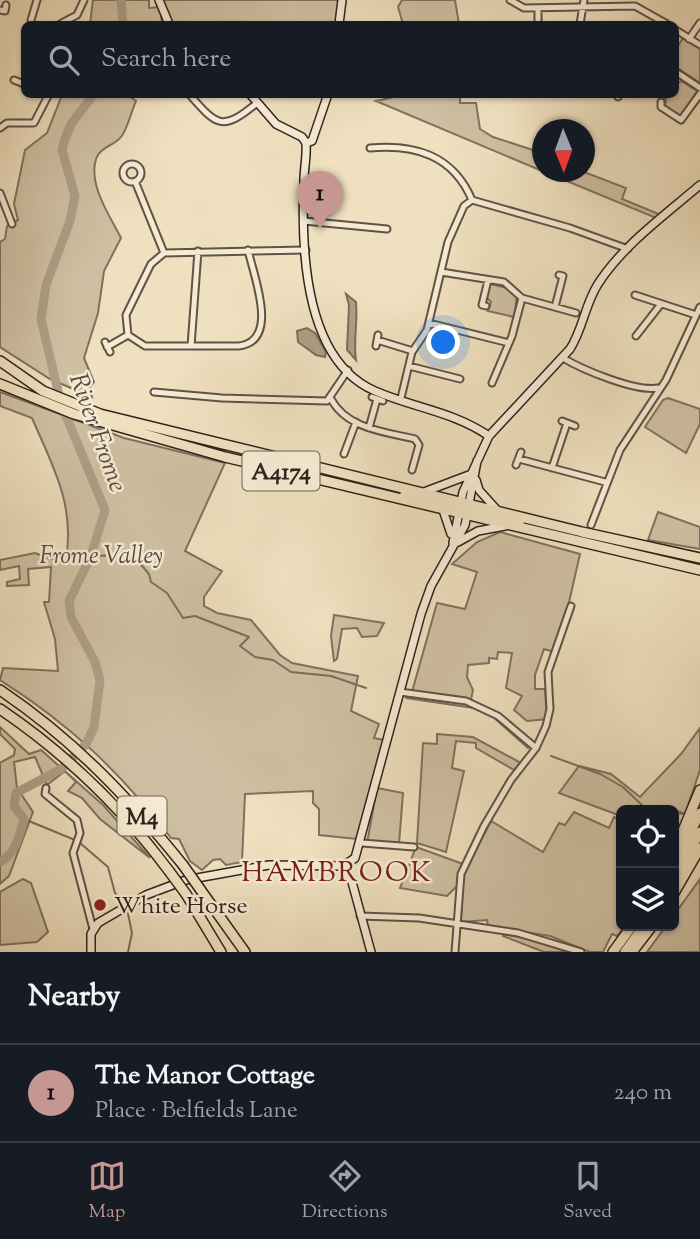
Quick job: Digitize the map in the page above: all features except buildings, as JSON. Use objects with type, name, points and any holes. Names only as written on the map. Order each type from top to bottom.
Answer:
[{"type":"highway","name":"A4174","points":[[0,361],[59,399],[100,414],[384,485],[423,492],[509,525],[700,570]]},
{"type":"highway","name":"A4174","points":[[0,384],[22,395],[105,424],[225,457],[443,510],[497,510],[593,535],[700,558]]},
{"type":"highway","name":"A4174","points":[[384,485],[408,495],[464,508]]},
{"type":"highway","points":[[464,508],[511,519],[539,532]]},
{"type":"highway","name":"M4","points":[[0,690],[52,728],[100,769],[183,865],[245,952]]},
{"type":"highway","name":"M4","points":[[0,709],[44,741],[88,779],[142,835],[186,894],[219,952]]},
{"type":"highway","points":[[679,840],[700,789]]},
{"type":"highway","points":[[679,853],[700,813]]},
{"type":"highway","points":[[679,871],[700,832]]},
{"type":"highway","points":[[679,873],[700,842]]},
{"type":"highway","points":[[679,884],[700,848]]},
{"type":"highway","name":"M4","points":[[222,920],[239,952]]},
{"type":"highway","points":[[613,952],[628,931]]},
{"type":"highway","points":[[625,952],[640,931]]},
{"type":"highway","points":[[632,952],[648,931]]},
{"type":"main road","points":[[159,0],[168,21]]},
{"type":"main road","points":[[339,21],[342,0]]},
{"type":"main road","points":[[253,98],[276,124],[303,138],[306,143],[304,220],[310,295],[318,325],[330,350],[348,370],[375,391],[448,414],[489,436]]},
{"type":"main road","points":[[306,143],[312,141],[322,120],[327,98]]},
{"type":"main road","points":[[352,882],[355,858],[362,843],[429,591],[461,534],[472,476],[489,436],[563,358],[578,336],[592,295],[628,249],[700,185]]},
{"type":"main road","points":[[423,492],[472,476]]},
{"type":"main road","points":[[472,476],[479,490],[497,510]]},
{"type":"main road","points":[[443,510],[453,545]]},
{"type":"main road","points":[[453,545],[478,531],[509,525]]},
{"type":"main road","points":[[91,952],[93,929],[134,902],[186,880],[236,869],[291,864],[343,866],[355,858]]},
{"type":"main road","points":[[343,866],[352,882],[371,952]]},
{"type":"street","points":[[31,20],[37,0]]},
{"type":"street","points":[[66,21],[77,15],[84,0]]},
{"type":"street","points":[[510,0],[519,7],[537,8],[583,8],[637,3],[660,21]]},
{"type":"street","points":[[545,0],[546,8]]},
{"type":"street","points":[[581,21],[584,0]]},
{"type":"street","points":[[537,8],[538,21]]},
{"type":"street","points":[[689,39],[700,23]]},
{"type":"street","points":[[679,32],[700,45]]},
{"type":"street","points":[[679,75],[700,88]]},
{"type":"street","points":[[661,102],[661,107],[681,120],[700,94]]},
{"type":"street","points":[[0,128],[7,123],[34,123],[47,98]]},
{"type":"street","points":[[193,98],[211,118],[222,123],[238,119],[257,103]]},
{"type":"street","points":[[370,148],[385,150],[410,147],[436,156],[452,170],[472,200],[570,228],[628,249]]},
{"type":"street","points":[[135,181],[164,253]]},
{"type":"street","points":[[0,193],[11,221],[2,219]]},
{"type":"street","points":[[401,398],[413,351],[429,323],[454,227],[464,206],[472,200]]},
{"type":"street","points":[[304,220],[387,229]]},
{"type":"street","points":[[248,250],[262,321],[260,334],[253,342],[242,346],[142,346],[128,335],[126,316],[151,264],[164,253],[198,251],[248,250],[306,250]]},
{"type":"street","points":[[191,346],[198,251]]},
{"type":"street","points":[[441,272],[507,283],[522,298],[576,313]]},
{"type":"street","points":[[555,307],[563,275],[559,275]]},
{"type":"street","points":[[486,306],[482,305],[488,280]]},
{"type":"street","points":[[635,295],[696,315]]},
{"type":"street","points":[[492,383],[509,344],[522,298]]},
{"type":"street","points":[[639,334],[661,304]]},
{"type":"street","points":[[589,522],[620,450],[658,388],[666,380],[700,307]]},
{"type":"street","points":[[429,323],[509,344]]},
{"type":"street","points":[[107,347],[128,335]]},
{"type":"street","points":[[377,340],[413,351]]},
{"type":"street","points":[[563,358],[607,377],[646,388],[658,388]]},
{"type":"street","points":[[409,366],[460,379]]},
{"type":"street","points":[[331,399],[348,370]]},
{"type":"street","points":[[158,391],[318,401],[331,399]]},
{"type":"street","points":[[331,399],[334,406],[356,422],[369,428],[415,439],[419,446],[412,470]]},
{"type":"street","points":[[369,428],[377,399]]},
{"type":"street","points":[[344,454],[356,422]]},
{"type":"street","points":[[552,468],[565,422],[575,426]]},
{"type":"street","points":[[519,458],[605,482]]},
{"type":"street","points":[[455,952],[461,874],[484,826],[511,780],[536,748],[549,718],[548,673],[571,606]]},
{"type":"street","points":[[400,692],[466,701],[498,716],[536,748]]},
{"type":"street","points":[[46,788],[45,794],[77,820],[78,841],[73,853],[93,929]]},
{"type":"street","points":[[362,843],[414,847]]},
{"type":"street","points":[[360,916],[419,918],[531,935],[581,952]]},
{"type":"green space","points":[[93,0],[149,0],[149,8],[160,7],[162,21],[90,21]]},
{"type":"green space","points":[[162,0],[340,0],[336,21],[172,21]]},
{"type":"green space","points":[[402,0],[455,0],[458,21],[402,21],[398,7]]},
{"type":"green space","points":[[683,38],[700,48],[700,83],[679,69],[679,44]]},
{"type":"green space","points":[[681,81],[697,91],[681,116],[665,107],[665,98],[679,98]]},
{"type":"green space","points":[[61,98],[132,98],[136,101],[128,125],[118,140],[98,155],[94,169],[97,190],[121,238],[104,271],[98,313],[84,358],[94,382],[90,387],[92,397],[50,379],[0,347],[0,242],[5,239],[7,226],[18,220],[14,204],[25,150],[47,133]]},
{"type":"green space","points":[[390,98],[460,98],[460,103],[476,103],[480,129],[493,137],[532,150],[532,167],[376,101]]},
{"type":"green space","points":[[595,176],[626,188],[622,199],[661,215],[656,218],[569,182],[595,182]]},
{"type":"green space","points":[[490,284],[511,289],[517,296],[514,317],[488,311],[491,302],[487,298]]},
{"type":"green space","name":"Frome Valley","points":[[0,392],[124,438],[225,463],[185,551],[222,571],[204,597],[204,606],[217,613],[251,620],[280,655],[292,663],[358,676],[351,711],[379,724],[374,738],[384,740],[357,839],[319,835],[319,809],[313,803],[313,791],[245,794],[242,862],[226,865],[220,859],[213,860],[202,870],[190,861],[179,839],[171,838],[133,792],[93,751],[49,714],[0,680],[3,668],[58,671],[55,639],[44,602],[49,602],[51,567],[28,569],[29,585],[7,586],[7,582],[20,579],[19,566],[0,570],[0,560],[35,553],[51,559],[66,559],[68,539],[65,503],[60,486],[32,418],[0,406]]},
{"type":"green space","points":[[668,398],[700,409],[700,424],[686,453],[645,427],[663,400]]},
{"type":"green space","points":[[658,512],[700,527],[700,549],[648,540]]},
{"type":"green space","points":[[500,532],[580,554],[554,652],[544,649],[535,675],[535,689],[545,689],[547,719],[527,721],[514,710],[522,696],[506,688],[512,653],[498,652],[497,659],[489,658],[489,663],[468,665],[467,677],[473,690],[471,700],[412,692],[437,603],[465,609],[477,572],[452,564],[477,542]]},
{"type":"green space","points":[[334,615],[384,623],[377,636],[362,637],[357,628],[342,629],[337,659],[334,661],[331,636]]},
{"type":"green space","points":[[0,727],[29,754],[41,750],[65,771],[47,785],[35,757],[14,762],[17,788],[33,812],[9,876],[0,884],[0,763],[14,755],[15,749],[0,734]]},
{"type":"green space","points":[[700,728],[700,770],[685,814],[679,812],[679,805],[616,805],[616,814],[559,793],[579,766],[611,774],[640,797],[681,754]]},
{"type":"green space","points":[[437,734],[473,737],[521,763],[514,770],[476,748],[476,743],[456,741],[452,768],[464,771],[446,852],[417,843],[423,743],[437,744]]},
{"type":"green space","points":[[68,774],[103,805],[150,858],[100,819],[82,798],[68,791],[76,782]]},
{"type":"green space","points":[[377,788],[403,793],[399,844],[367,843]]},
{"type":"green space","points":[[574,812],[609,828],[614,817],[616,818],[616,931],[622,931],[617,936],[612,934],[603,952],[590,952],[550,936],[488,926],[487,920],[461,922],[463,874],[491,821],[543,852],[559,823],[565,825]]},
{"type":"green space","points":[[416,847],[463,864],[458,885],[447,896],[400,888]]},
{"type":"green space","points":[[23,879],[31,883],[48,932],[37,942],[0,945],[0,892]]},
{"type":"green space","points":[[700,879],[700,952],[647,952],[662,931],[679,931],[679,908]]},
{"type":"green space","points":[[504,934],[556,945],[570,952],[544,952],[503,936]]},
{"type":"shaded area","points":[[346,294],[356,302],[356,360],[347,350],[349,305]]},
{"type":"shaded area","points":[[307,328],[315,333],[326,352],[325,357],[316,355],[298,342],[297,331]]},
{"type":"waterway","name":"River Frome","points":[[121,0],[123,21]]},
{"type":"waterway","name":"River Frome","points":[[0,862],[14,849],[24,819],[14,806],[16,793],[61,769],[86,744],[94,727],[100,680],[95,662],[71,617],[69,601],[91,556],[105,510],[61,404],[41,319],[46,285],[70,221],[75,196],[62,150],[71,124],[91,98]]},
{"type":"waterway","points":[[91,556],[126,555],[136,559],[149,574],[151,582],[167,593],[183,618],[195,616],[249,637],[240,646],[255,657],[273,660],[291,672],[331,676],[366,688]]},
{"type":"waterway","points":[[406,698],[474,708]]},
{"type":"waterway","points":[[492,716],[528,748]]},
{"type":"waterway","points":[[551,756],[600,774],[623,787],[642,805]]},
{"type":"waterway","points":[[24,819],[75,840]]},
{"type":"waterway","points":[[80,843],[108,867],[115,893],[124,904]]},
{"type":"waterway","points":[[127,909],[132,933],[128,952]]},
{"type":"place","name":"The Manor Cottage","points":[[320,229]]},
{"type":"place","name":"White Horse","points":[[100,905]]},
{"type":"district","name":"HAMBROOK","points":[[337,871]]}]
